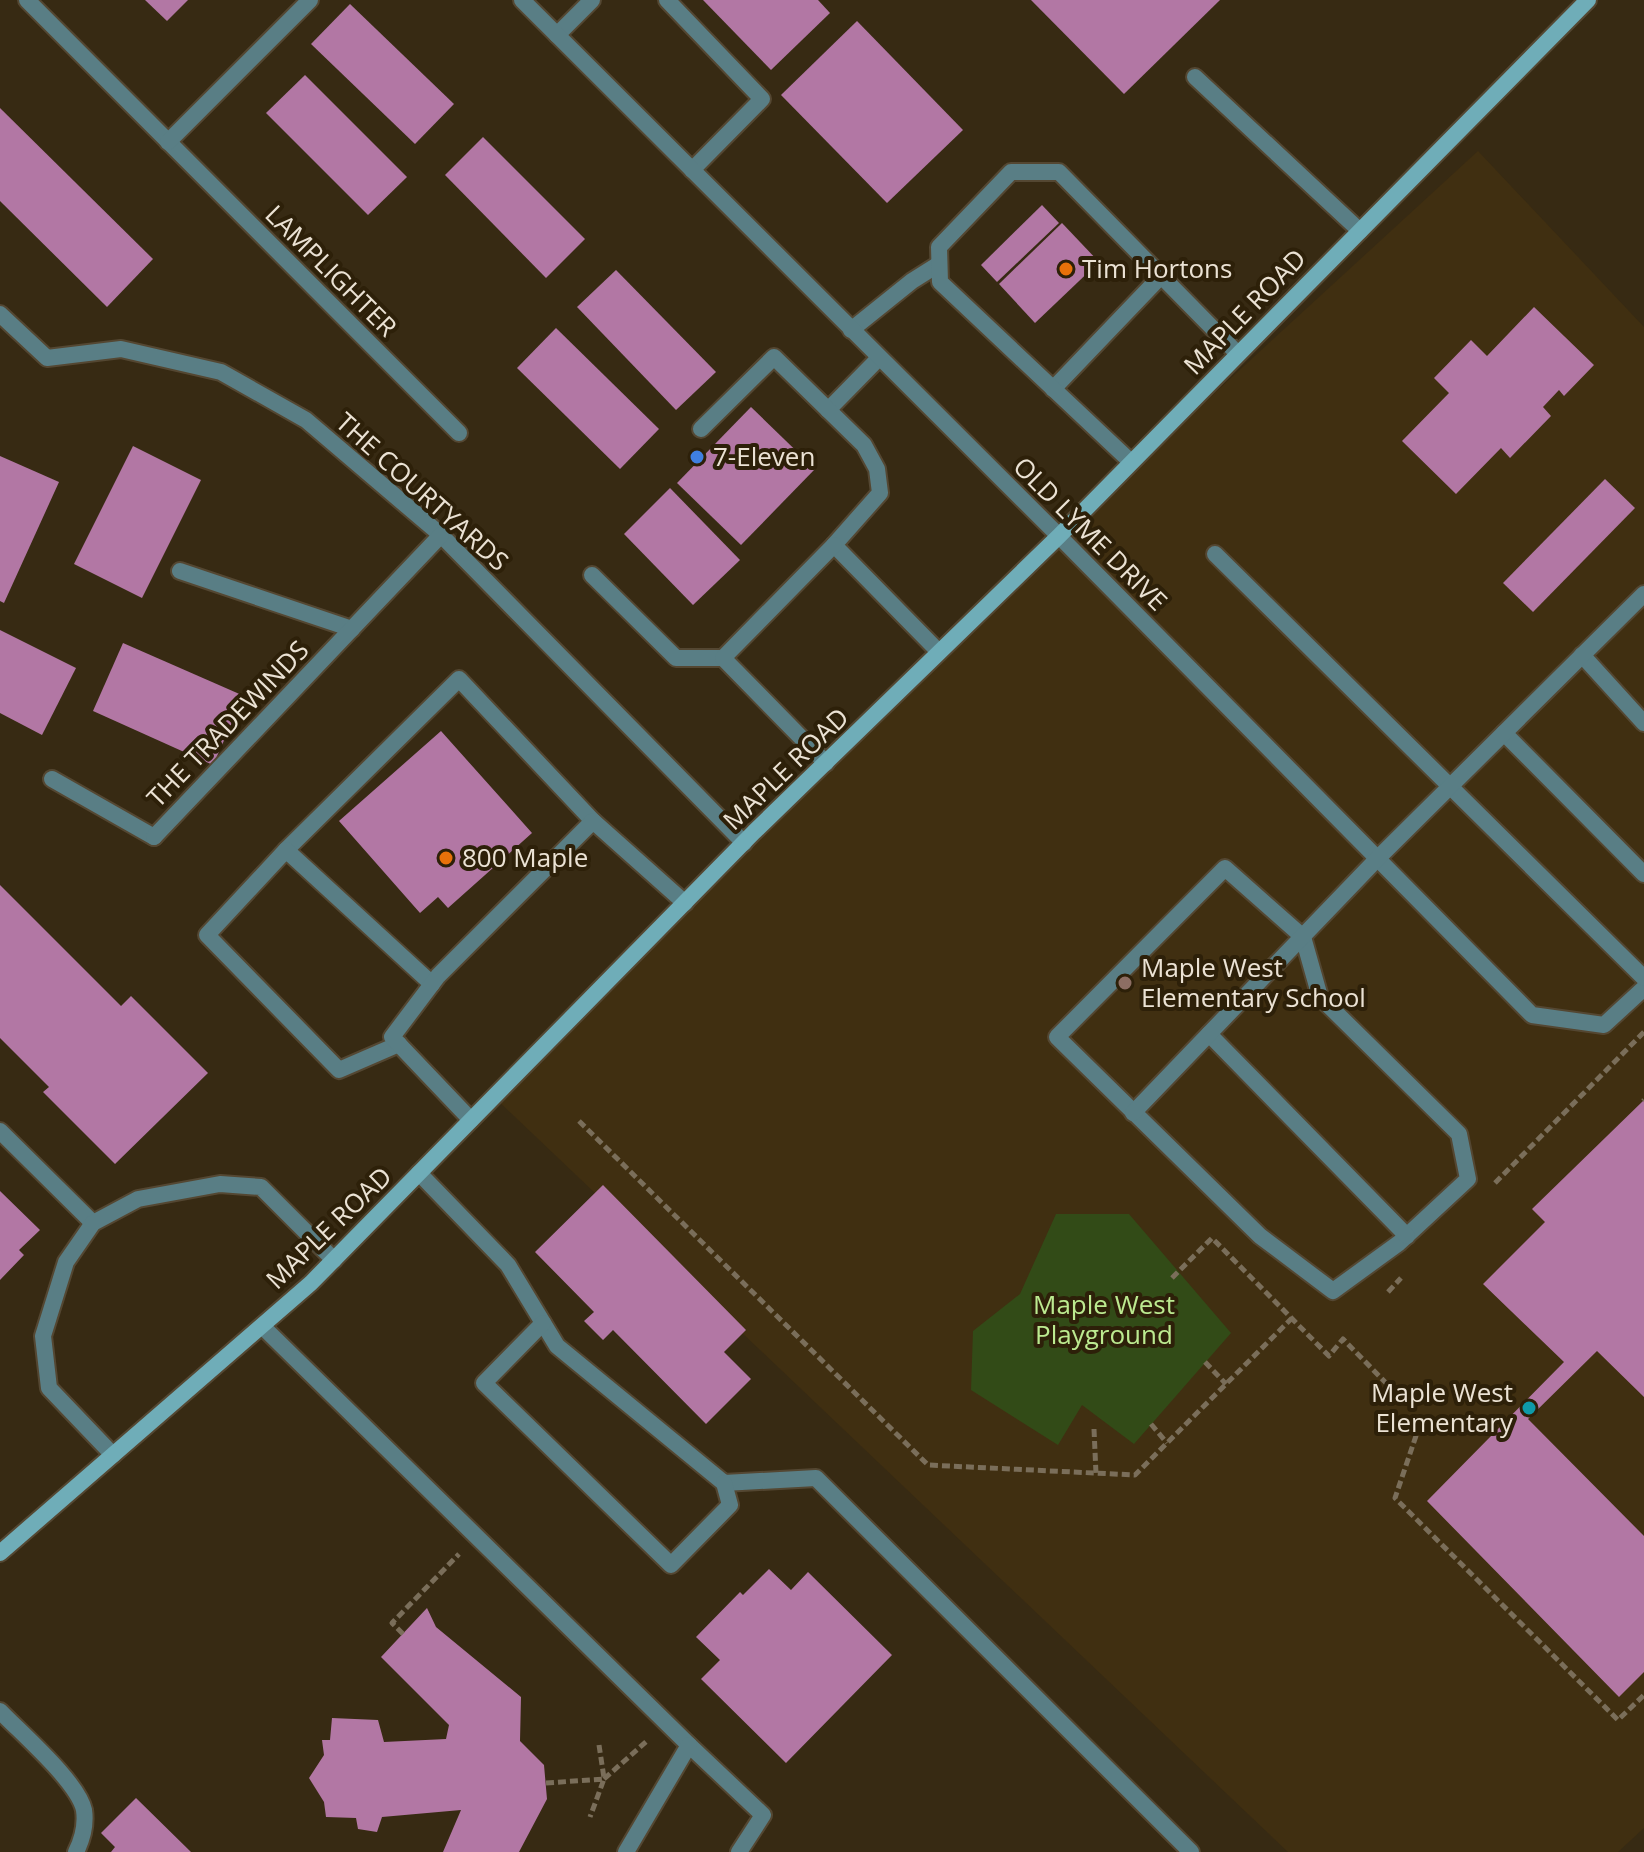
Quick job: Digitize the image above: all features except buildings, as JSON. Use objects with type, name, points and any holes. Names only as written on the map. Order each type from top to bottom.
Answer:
[{"type":"main road","name":"MAPLE ROAD","points":[[0,1553],[311,1283],[744,843],[1059,536],[1588,0]]},
{"type":"street","name":"LAMPLIGHTER","points":[[27,0],[459,433]]},
{"type":"street","points":[[168,142],[310,0]]},
{"type":"street","name":"OLD LYME DRIVE","points":[[522,0],[1059,536],[1532,1015],[1604,1025],[1644,988]]},
{"type":"street","points":[[557,35],[592,0]]},
{"type":"street","points":[[667,0],[762,99],[692,170]]},
{"type":"street","points":[[1195,77],[1360,231]]},
{"type":"street","points":[[1131,462],[940,282],[939,247],[1011,172],[1059,172],[1238,354]]},
{"type":"street","points":[[851,330],[912,281],[939,264]]},
{"type":"street","points":[[1053,389],[1162,275]]},
{"type":"street","name":"THE COURTYARDS","points":[[0,314],[47,358],[121,349],[221,372],[306,420],[441,535],[744,843]]},
{"type":"street","points":[[592,575],[676,658],[723,658],[834,545],[880,493],[877,469],[864,445],[774,357],[701,429]]},
{"type":"street","points":[[828,410],[879,358]]},
{"type":"street","name":"THE TRADEWINDS","points":[[52,779],[154,837],[441,535]]},
{"type":"street","points":[[834,545],[939,652]]},
{"type":"street","points":[[1215,554],[1644,978]]},
{"type":"street","name":"THE TRADEWINDS","points":[[180,571],[352,629]]},
{"type":"street","points":[[1133,1113],[1377,859],[1644,594]]},
{"type":"street","points":[[1582,655],[1644,723]]},
{"type":"street","points":[[723,658],[826,763]]},
{"type":"street","points":[[399,1044],[339,1070],[207,935],[286,850],[459,679],[593,821],[685,903]]},
{"type":"street","points":[[1504,733],[1644,874]]},
{"type":"street","points":[[471,1120],[392,1037],[432,984],[593,821]]},
{"type":"street","points":[[286,850],[432,984]]},
{"type":"street","points":[[1225,868],[1303,937],[1320,997],[1459,1134],[1468,1179],[1407,1236],[1333,1291],[1260,1236],[1133,1113],[1057,1037],[1225,868]]},
{"type":"street","points":[[1209,1034],[1407,1236]]},
{"type":"street","points":[[0,1131],[93,1223]]},
{"type":"street","points":[[419,1173],[508,1265],[557,1346],[724,1483],[730,1505],[671,1565],[484,1383],[543,1323]]},
{"type":"street","points":[[113,1455],[49,1388],[43,1336],[66,1262],[93,1223],[138,1199],[220,1184],[261,1187],[334,1260]]},
{"type":"street","points":[[262,1326],[763,1815],[739,1852]]},
{"type":"street","points":[[724,1483],[816,1478],[1191,1852]]},
{"type":"street","points":[[0,1711],[73,1786],[84,1811],[82,1840],[76,1852]]},
{"type":"street","points":[[626,1852],[689,1745]]},
{"type":"path","points":[[1488,1190],[1644,1032]]},
{"type":"path","points":[[579,1121],[928,1465],[1135,1475],[1292,1318]]},
{"type":"path","points":[[1172,1278],[1212,1238],[1329,1356],[1343,1339],[1387,1384]]},
{"type":"path","points":[[1388,1292],[1410,1269]]},
{"type":"path","points":[[1205,1362],[1226,1384]]},
{"type":"path","points":[[1151,1424],[1167,1443]]},
{"type":"path","points":[[1420,1424],[1395,1498],[1618,1720],[1644,1695]]},
{"type":"path","points":[[1094,1429],[1096,1474]]},
{"type":"path","points":[[403,1634],[392,1623],[476,1536]]},
{"type":"path","points":[[590,1817],[604,1779],[667,1723]]},
{"type":"path","points":[[599,1745],[604,1779]]},
{"type":"path","points":[[546,1783],[604,1779]]},
{"type":"shaded area","name":"Maple West Elementary School","points":[[1478,151],[1644,327],[1644,1828],[1618,1852],[1288,1852],[494,1097],[1059,536]]},
{"type":"green space","name":"Maple West Playground","points":[[1056,1214],[1129,1214],[1231,1333],[1134,1444],[1082,1405],[1058,1445],[971,1390],[973,1331],[1020,1294]]},
{"type":"place","name":"Tim Hortons","points":[[1066,269]]},
{"type":"place","name":"7-Eleven","points":[[697,457]]},
{"type":"place","name":"800 Maple","points":[[446,858]]},
{"type":"place","name":"Maple West Elementary School","points":[[1125,983]]},
{"type":"place","name":"Maple West Elementary","points":[[1529,1408]]}]
